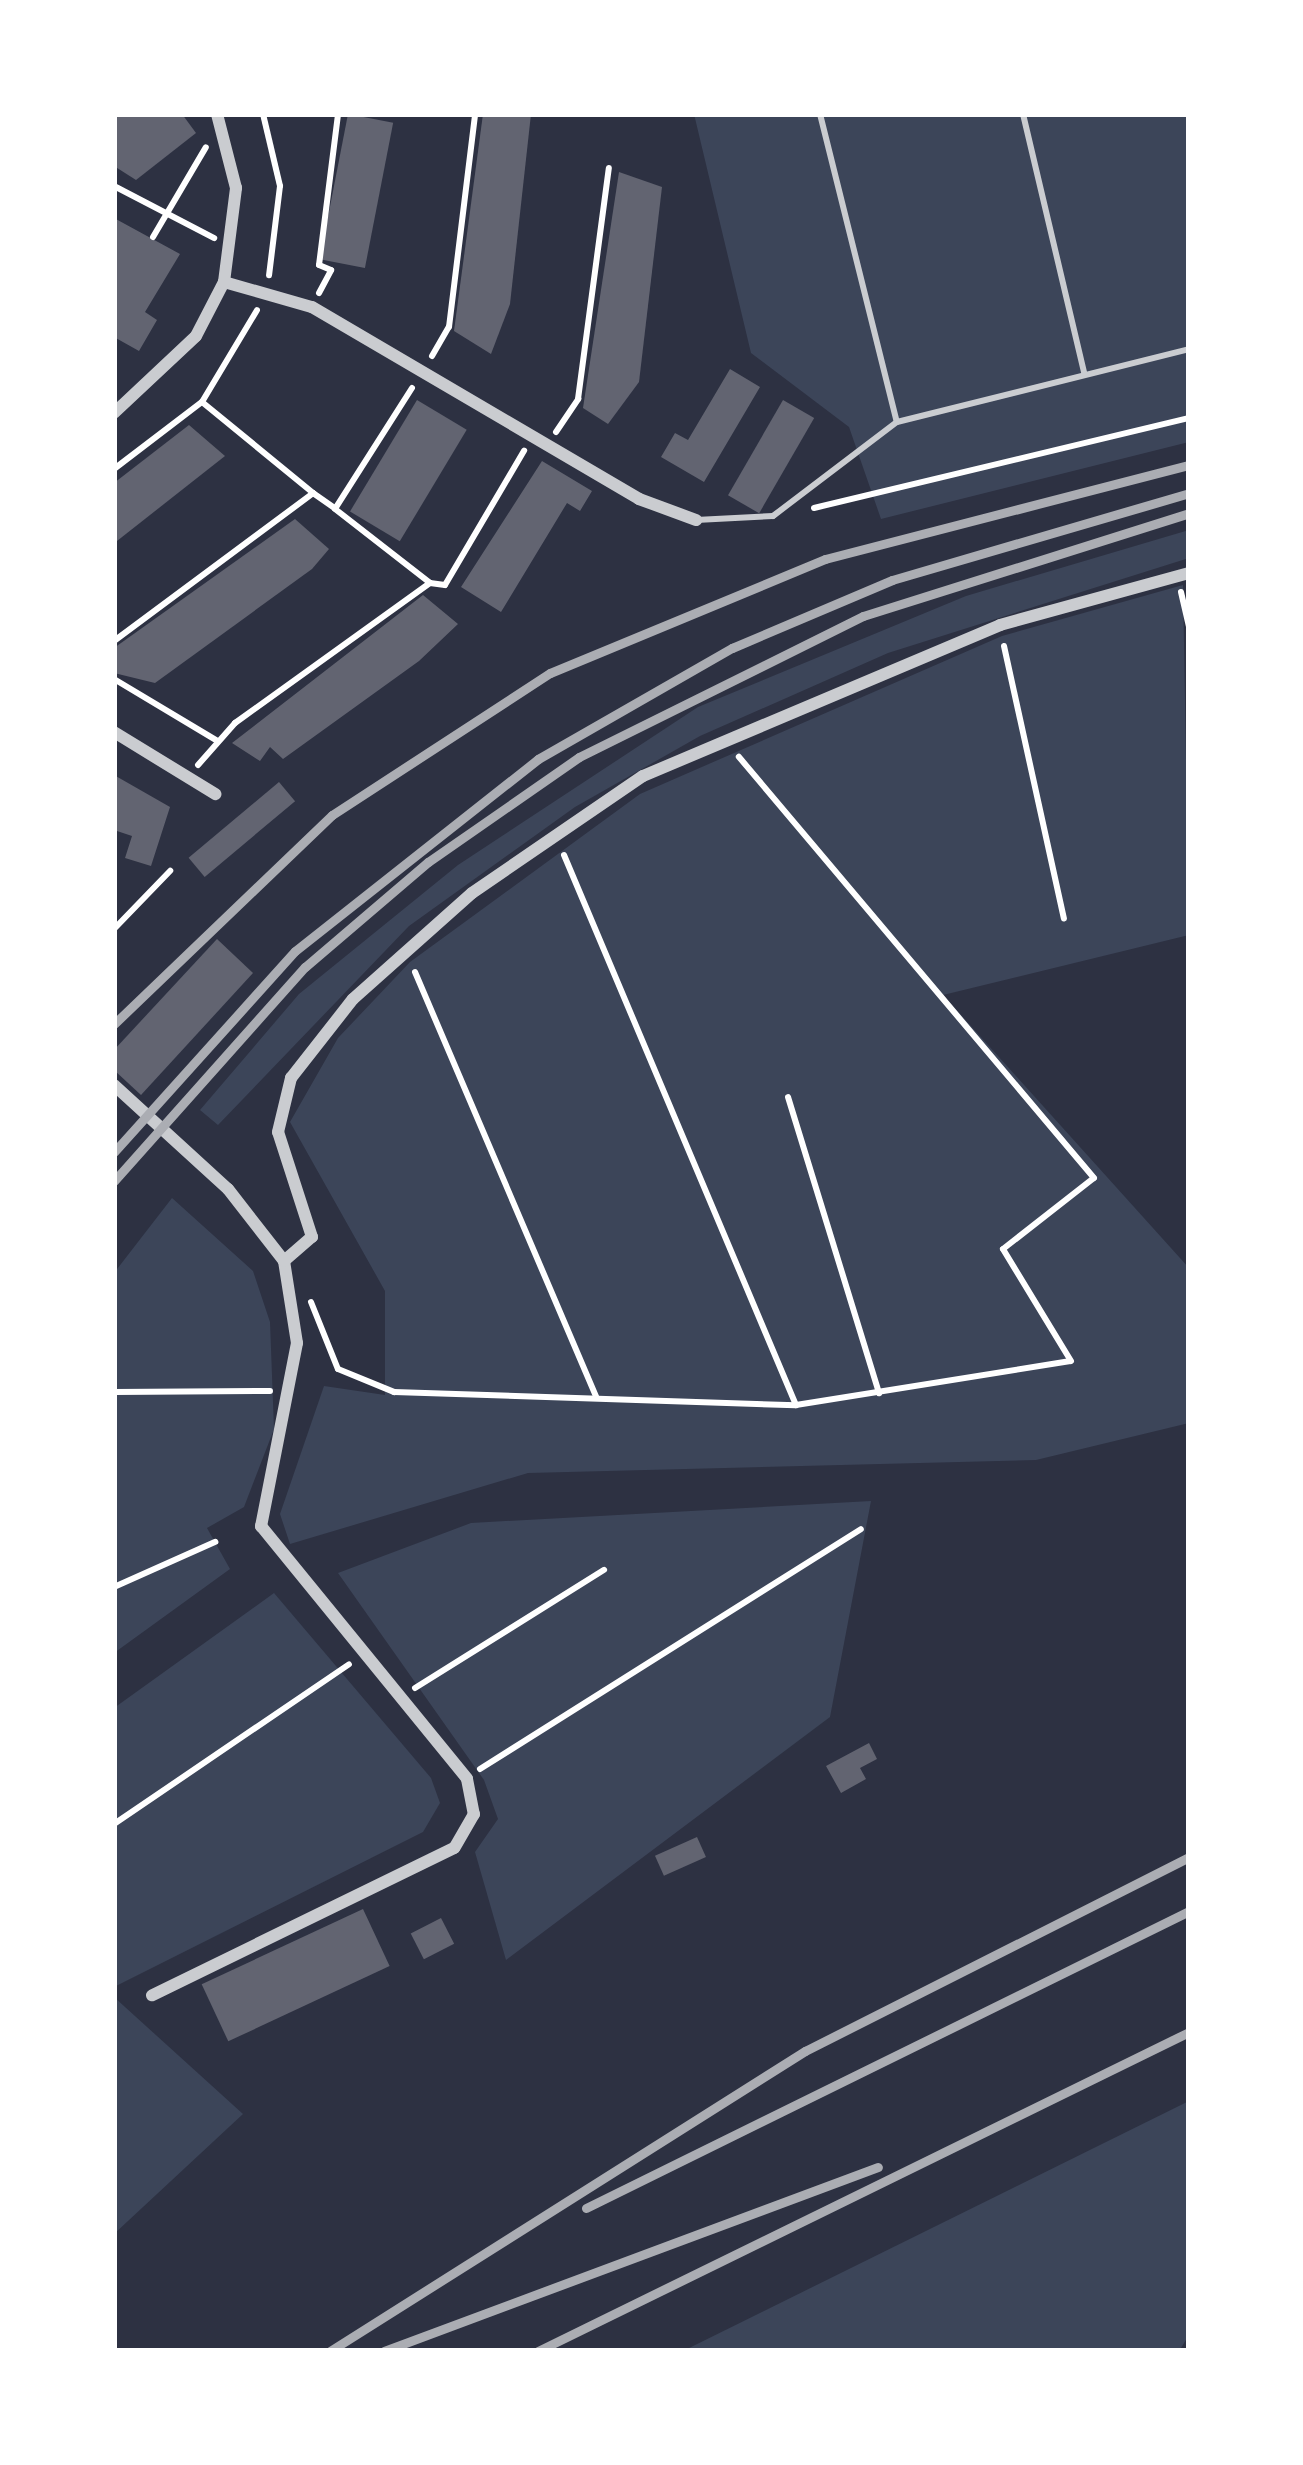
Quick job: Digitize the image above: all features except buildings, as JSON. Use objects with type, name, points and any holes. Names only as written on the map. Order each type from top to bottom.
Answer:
[{"type":"street","points":[[114,412],[196,336],[224,282],[236,188],[219,118]]},
{"type":"street","points":[[224,282],[312,307],[547,445],[696,520]]},
{"type":"street","points":[[284,1261],[305,1251],[311,1220],[277,1108],[313,1047],[402,951],[554,834],[643,776],[1000,625],[1183,575]]},
{"type":"street","points":[[114,732],[215,794]]},
{"type":"street","points":[[114,1085],[228,1189],[284,1261],[296,1290],[282,1430],[261,1526],[361,1657],[467,1779],[474,1814],[454,1848],[152,1995]]},
{"type":"lane","points":[[820,114],[897,422]]},
{"type":"lane","points":[[1023,114],[1084,374]]},
{"type":"lane","points":[[696,520],[746,526],[795,501],[897,422],[1189,349]]},
{"type":"path","points":[[312,307],[331,270],[319,265],[338,114]]},
{"type":"path","points":[[336,509],[449,327],[475,114]]},
{"type":"path","points":[[153,238],[219,118]]},
{"type":"path","points":[[547,445],[578,399],[609,168]]},
{"type":"path","points":[[114,186],[166,216],[229,242]]},
{"type":"path","points":[[202,402],[430,584],[445,585],[533,437]]},
{"type":"path","points":[[795,501],[811,509],[1189,418]]},
{"type":"path","points":[[114,641],[313,493]]},
{"type":"path","points":[[1183,575],[1189,627]]},
{"type":"path","points":[[190,778],[216,740],[430,584]]},
{"type":"path","points":[[1000,625],[1064,918]]},
{"type":"path","points":[[114,679],[216,740]]},
{"type":"path","points":[[296,1290],[359,1386],[796,1405],[1071,1360],[1003,1250],[1094,1178],[728,739]]},
{"type":"path","points":[[554,834],[796,1405]]},
{"type":"path","points":[[114,929],[170,871]]},
{"type":"path","points":[[402,951],[597,1398]]},
{"type":"path","points":[[788,1097],[879,1394]]},
{"type":"path","points":[[114,1392],[270,1389],[269,1419],[282,1430]]},
{"type":"path","points":[[467,1779],[861,1528]]},
{"type":"path","points":[[114,1587],[215,1542]]},
{"type":"path","points":[[397,1700],[604,1570]]},
{"type":"path","points":[[114,1824],[361,1657]]},
{"type":"shaded area","points":[[694,114],[1189,114],[1189,442],[881,519],[849,427],[751,353]]},
{"type":"shaded area","points":[[1189,530],[1189,558],[888,653],[700,736],[575,807],[409,926],[218,1125],[200,1110],[299,994],[458,865],[698,707],[966,596]]},
{"type":"shaded area","points":[[1183,585],[1189,935],[943,995],[1189,1268],[1189,1423],[1036,1460],[528,1473],[290,1544],[280,1514],[324,1386],[385,1395],[385,1291],[290,1122],[338,1038],[410,962],[640,794],[1002,636]]},
{"type":"shaded area","points":[[172,1198],[253,1271],[270,1322],[274,1429],[244,1507],[207,1528],[230,1569],[114,1653],[114,1273]]},
{"type":"shaded area","points":[[871,1501],[830,1717],[506,1960],[475,1852],[498,1819],[484,1780],[338,1573],[471,1523]]},
{"type":"shaded area","points":[[274,1593],[431,1778],[440,1803],[423,1832],[114,1987],[114,1708]]},
{"type":"shaded area","points":[[114,1997],[243,2114],[114,2234]]},
{"type":"shaded area","points":[[1189,2101],[1189,2335],[1179,2351],[683,2351]]},
{"type":"railway","points":[[114,1024],[332,815],[550,673],[825,559],[1189,465]]},
{"type":"railway","points":[[114,1152],[295,951],[538,759],[732,648],[892,580],[1189,493]]},
{"type":"railway","points":[[114,1181],[305,967],[428,862],[579,757],[863,616],[1189,513]]},
{"type":"railway","points":[[330,2351],[805,2051],[1189,1857]]},
{"type":"railway","points":[[586,2208],[1189,1911]]},
{"type":"railway","points":[[538,2351],[1189,2032]]},
{"type":"railway","points":[[384,2351],[878,2167]]}]
